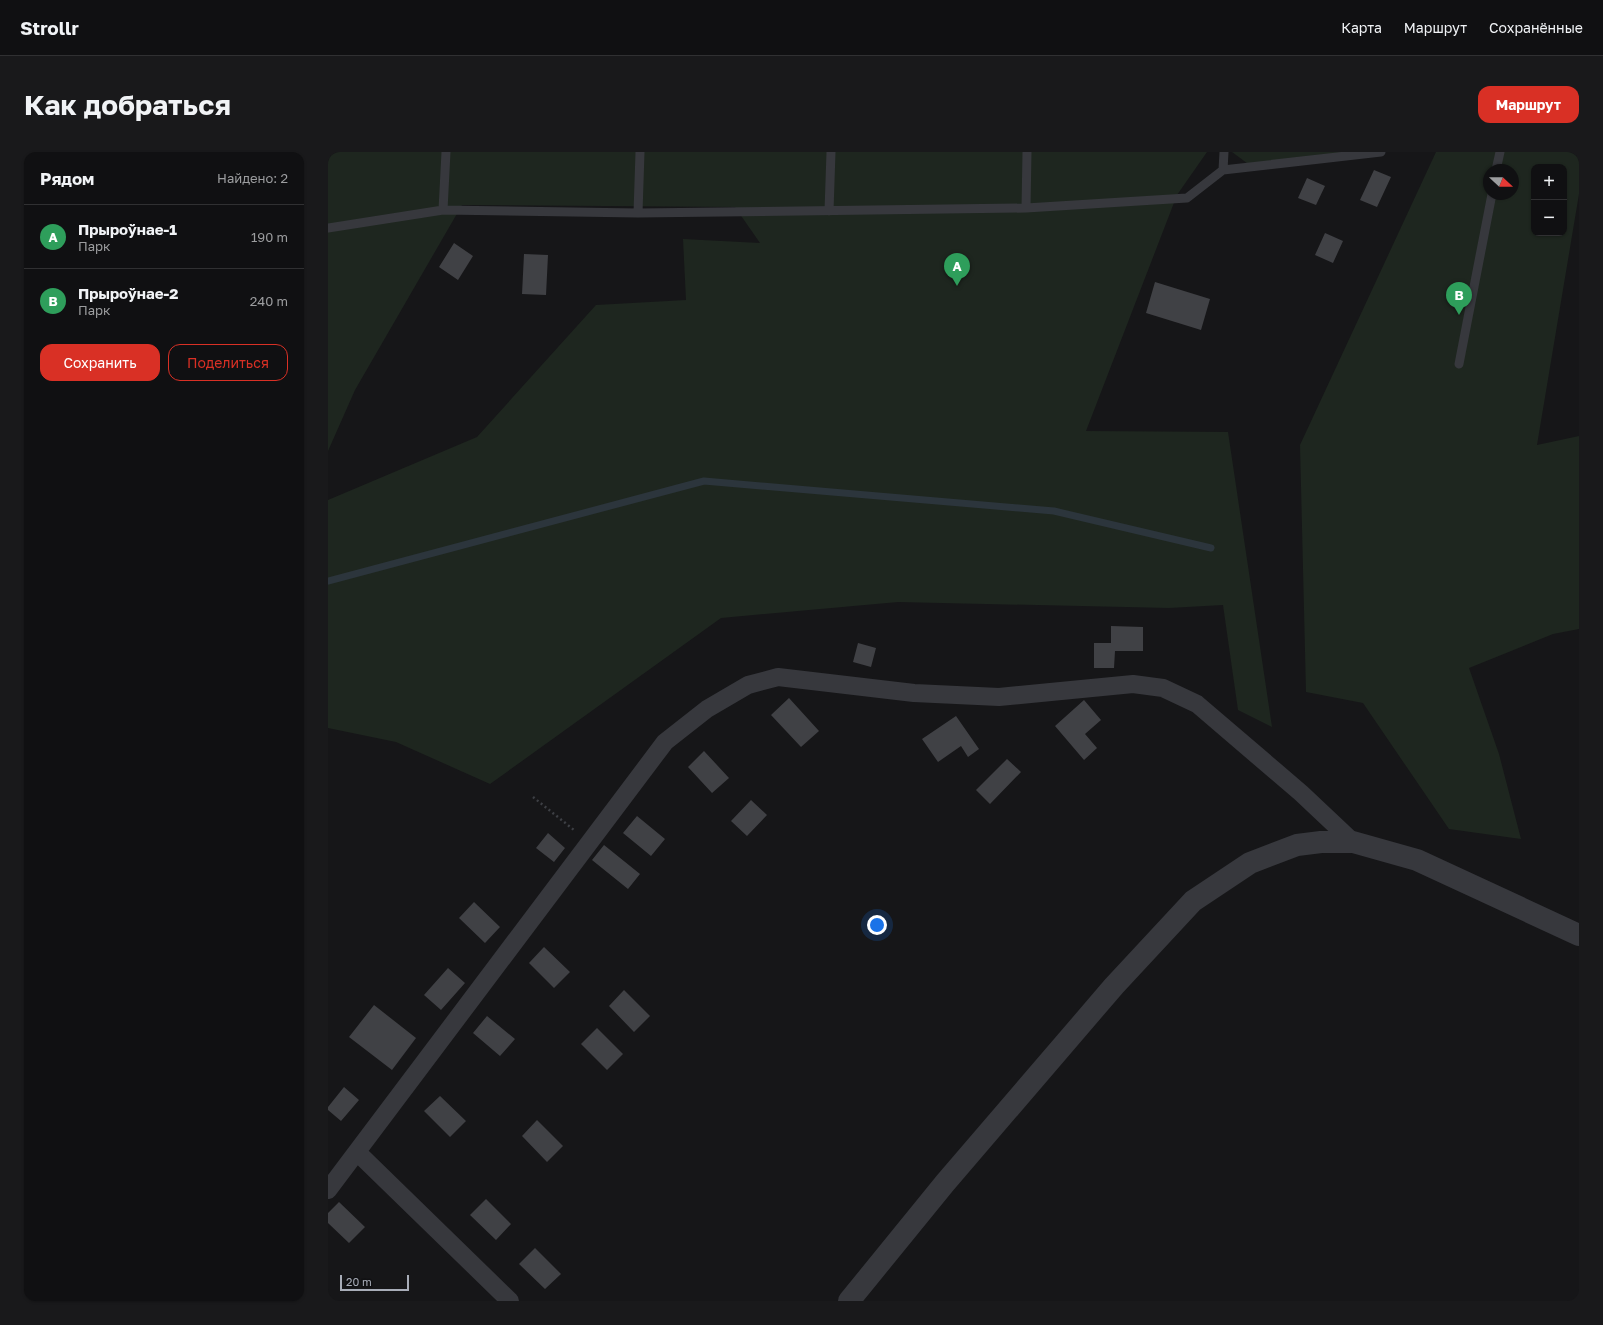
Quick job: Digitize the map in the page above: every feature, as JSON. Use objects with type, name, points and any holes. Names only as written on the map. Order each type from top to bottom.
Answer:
[{"type":"street","points":[[328,1190],[358,1152],[588,842],[665,742],[707,709],[748,685],[778,677],[914,693],[999,697],[1132,684],[1162,688],[1197,704],[1300,793],[1353,842]]},
{"type":"street","points":[[848,1301],[945,1183],[1108,992],[1193,901],[1250,863],[1297,845],[1321,842],[1353,842],[1416,860],[1579,935]]},
{"type":"street","points":[[358,1152],[510,1301]]},
{"type":"lane","points":[[444,210],[446,152]]},
{"type":"lane","points":[[638,213],[640,152]]},
{"type":"lane","points":[[829,211],[831,152]]},
{"type":"lane","points":[[1026,208],[1027,152]]},
{"type":"lane","points":[[1223,170],[1224,152]]},
{"type":"lane","points":[[328,228],[444,210],[638,213],[1026,208],[1187,198],[1223,170],[1381,152]]},
{"type":"lane","points":[[1497,164],[1500,152]]},
{"type":"lane","points":[[1459,364],[1491,200]]},
{"type":"path","points":[[533,797],[588,842]]},
{"type":"shaded area","points":[[328,152],[1207,152],[1177,195],[1086,431],[1228,432],[1272,727],[1238,710],[1223,605],[1169,608],[898,602],[721,618],[490,784],[396,742],[328,728],[328,500],[477,437],[596,305],[686,300],[683,239],[760,243],[735,207],[462,205],[355,390],[328,451]]},
{"type":"shaded area","points":[[1232,152],[1373,152],[1255,169]]},
{"type":"shaded area","points":[[1436,152],[1579,152],[1579,194],[1537,445],[1579,436],[1579,629],[1553,634],[1469,668],[1499,754],[1521,839],[1449,829],[1363,703],[1306,692],[1300,445]]},
{"type":"building","points":[[1374,170],[1391,177],[1377,207],[1360,200]]},
{"type":"building","points":[[1307,178],[1325,186],[1316,205],[1298,198]]},
{"type":"building","points":[[1325,233],[1343,241],[1333,263],[1315,255]]},
{"type":"building","points":[[454,243],[473,256],[458,280],[439,267]]},
{"type":"building","points":[[524,254],[548,255],[546,295],[522,294]]},
{"type":"building","points":[[1155,282],[1210,299],[1201,330],[1146,313]]},
{"type":"building","points":[[1111,626],[1143,627],[1143,651],[1115,651],[1114,668],[1094,668],[1094,643],[1111,643]]},
{"type":"building","points":[[858,643],[876,648],[871,667],[853,662]]},
{"type":"building","points":[[789,698],[819,731],[801,747],[771,715]]},
{"type":"building","points":[[1084,700],[1101,720],[1085,734],[1097,748],[1084,760],[1055,726]]},
{"type":"building","points":[[956,716],[979,749],[968,757],[961,746],[938,762],[922,739]]},
{"type":"building","points":[[704,751],[729,778],[712,793],[688,767]]},
{"type":"building","points":[[1007,759],[1021,772],[990,804],[976,790]]},
{"type":"building","points":[[751,800],[767,815],[747,836],[731,821]]},
{"type":"building","points":[[637,816],[665,839],[651,856],[623,833]]},
{"type":"building","points":[[548,833],[565,848],[554,862],[536,848]]},
{"type":"building","points":[[604,845],[640,874],[628,889],[592,860]]},
{"type":"building","points":[[474,902],[500,927],[485,943],[459,918]]},
{"type":"building","points":[[544,947],[570,972],[554,988],[529,963]]},
{"type":"building","points":[[448,968],[465,983],[441,1010],[424,995]]},
{"type":"building","points":[[624,990],[650,1016],[634,1032],[609,1006]]},
{"type":"building","points":[[374,1005],[416,1038],[392,1070],[349,1037]]},
{"type":"building","points":[[487,1016],[515,1039],[500,1056],[473,1033]]},
{"type":"building","points":[[597,1028],[623,1054],[607,1070],[581,1044]]},
{"type":"building","points":[[344,1087],[359,1100],[341,1121],[328,1110],[328,1107]]},
{"type":"building","points":[[440,1096],[466,1121],[450,1137],[424,1111]]},
{"type":"building","points":[[537,1120],[563,1146],[547,1162],[522,1136]]},
{"type":"building","points":[[486,1199],[511,1224],[496,1240],[470,1215]]},
{"type":"building","points":[[339,1202],[365,1227],[349,1243],[328,1223],[328,1213]]},
{"type":"building","points":[[535,1248],[561,1274],[545,1289],[519,1264]]},
{"type":"waterway","points":[[328,581],[704,481],[1054,511],[1211,548]]},
{"type":"place","name":"Прыроўнае-1","points":[[957,286]]},
{"type":"place","name":"Прыроўнае-2","points":[[1459,315]]}]
